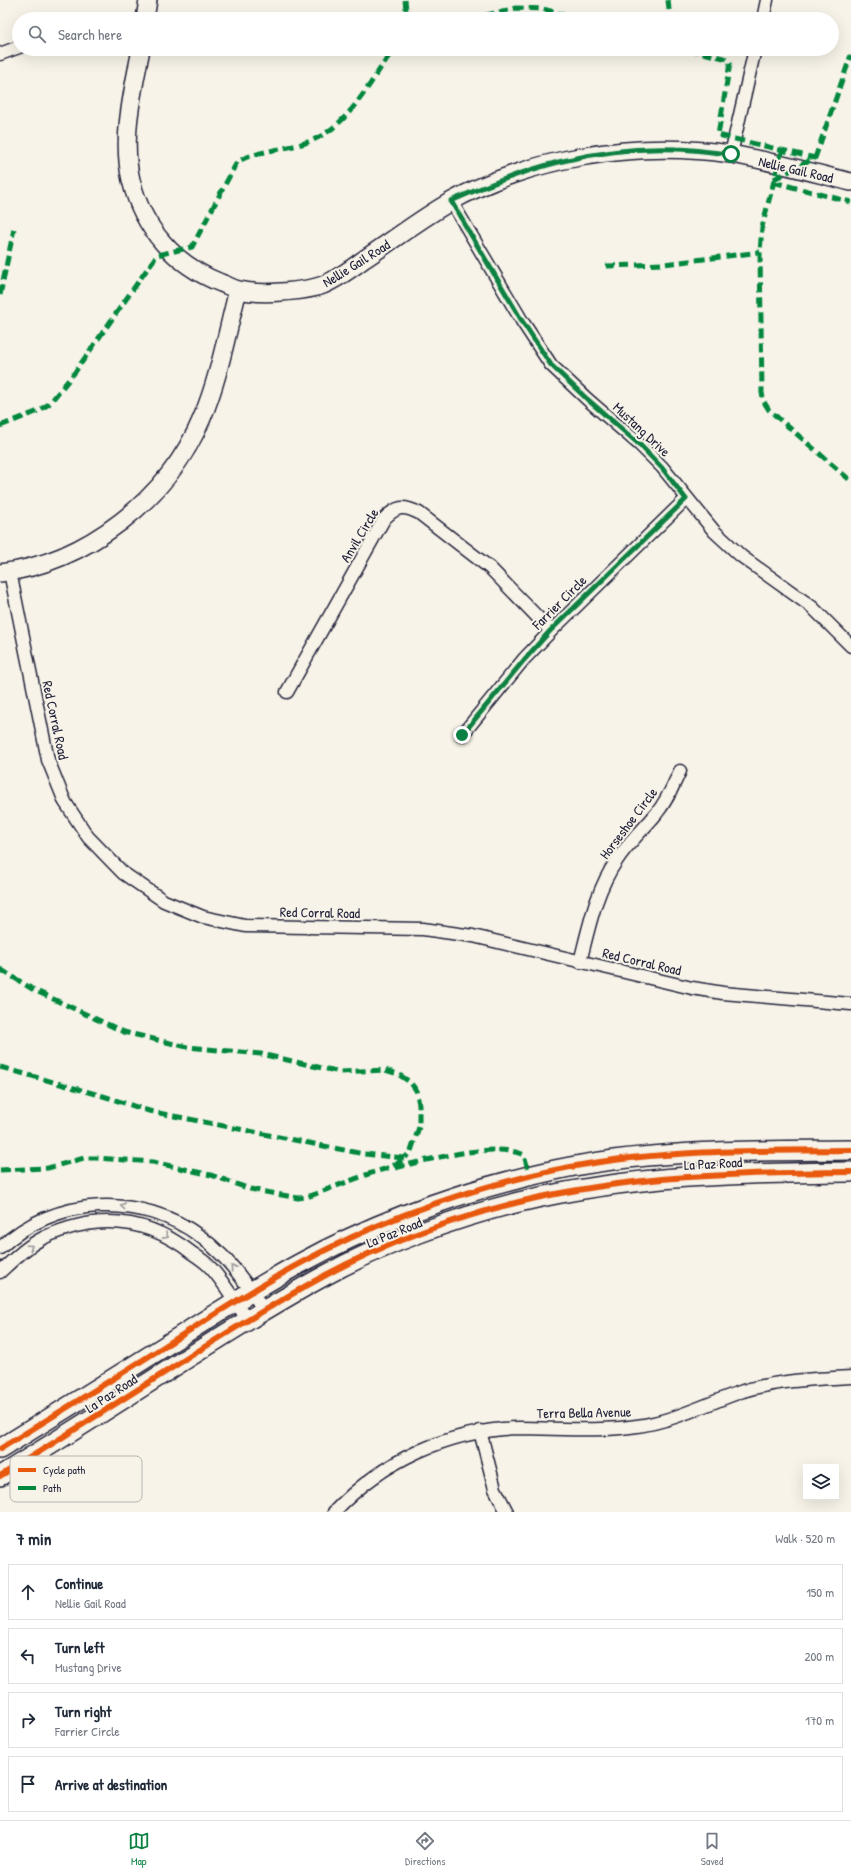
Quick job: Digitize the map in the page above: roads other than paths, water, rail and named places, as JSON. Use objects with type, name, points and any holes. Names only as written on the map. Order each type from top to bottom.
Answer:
[{"type":"main road","name":"La Paz Road","points":[[0,1449],[234,1302],[300,1263],[403,1216],[454,1197],[530,1176],[608,1161],[718,1152],[851,1150]]},
{"type":"main road","name":"La Paz Road","points":[[32,1456],[264,1310],[326,1275],[373,1252],[465,1218],[517,1202],[610,1184],[661,1178],[722,1174],[851,1172]]},
{"type":"main road","name":"La Paz Road","points":[[0,1476],[10,1470]]},
{"type":"street","points":[[146,12],[148,0]]},
{"type":"street","points":[[764,12],[767,0]]},
{"type":"street","points":[[0,54],[12,50]]},
{"type":"street","name":"Nellie Gail Road","points":[[140,56],[131,108],[127,144],[131,179],[139,207],[156,235],[179,260],[206,277],[238,290],[269,293],[300,291],[322,285],[347,271],[451,201],[494,182],[532,169],[579,157],[626,151],[676,149],[731,154],[851,182]]},
{"type":"street","points":[[731,154],[753,56]]},
{"type":"street","name":"Mustang Drive","points":[[451,201],[522,321],[551,365],[587,399],[640,445],[662,468],[686,499],[714,531],[741,556],[812,607],[851,646]]},
{"type":"street","points":[[5,573],[51,561],[85,545],[120,522],[146,500],[167,476],[187,447],[202,418],[214,383],[238,290]]},
{"type":"street","name":"Farrier Circle","points":[[462,735],[550,631],[686,499]]},
{"type":"street","name":"Anvil Circle","points":[[287,692],[384,519],[391,512],[399,508],[408,508],[419,513],[490,568],[550,631]]},
{"type":"street","name":"Red Corral Road","points":[[5,573],[48,760],[65,802],[88,837],[123,873],[158,897],[203,917],[245,926],[423,929],[473,936],[692,988],[723,993],[851,1004]]},
{"type":"street","name":"Horseshoe Circle","points":[[580,962],[596,901],[605,878],[617,859],[657,813],[680,771]]},
{"type":"street","points":[[0,1248],[8,1240],[34,1223],[64,1211],[92,1206],[124,1206],[153,1213],[180,1223],[196,1233],[220,1253],[252,1291],[264,1310]]},
{"type":"street","points":[[0,1272],[42,1239],[68,1228],[96,1222],[128,1222],[156,1231],[183,1246],[209,1265],[248,1320]]},
{"type":"street","name":"Terra Bella Avenue","points":[[334,1512],[371,1478],[406,1457],[442,1441],[480,1431],[518,1428],[600,1429],[637,1426],[679,1417],[743,1391],[785,1381],[851,1377]]},
{"type":"street","points":[[480,1431],[495,1489],[507,1512]]}]
